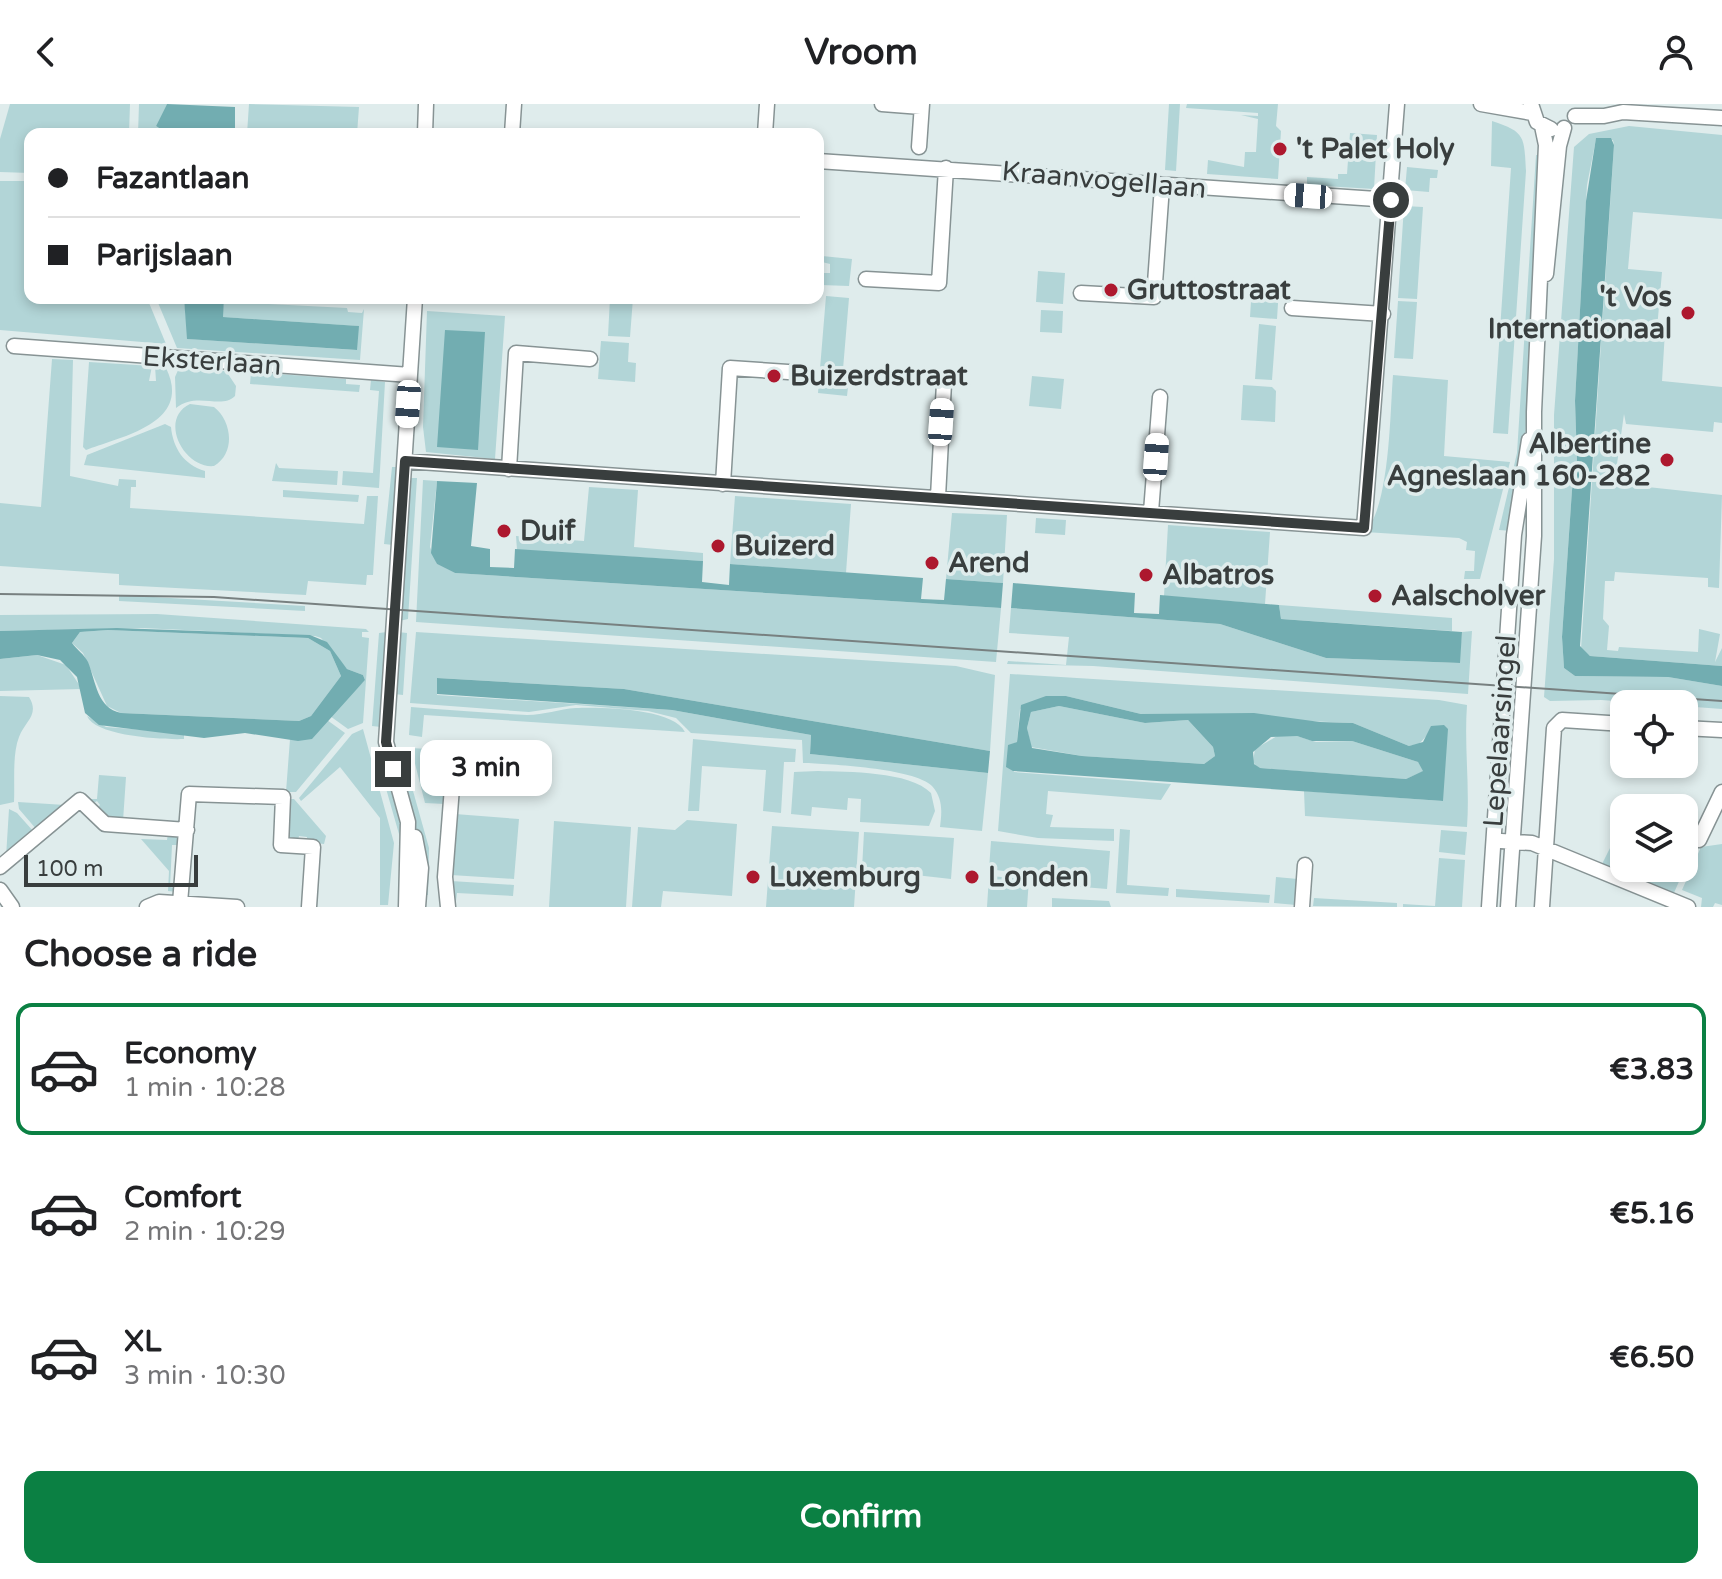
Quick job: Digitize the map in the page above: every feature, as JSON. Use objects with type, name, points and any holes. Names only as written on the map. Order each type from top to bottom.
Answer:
[{"type":"street","points":[[426,104],[427,128]]},
{"type":"street","points":[[512,128],[514,104]]},
{"type":"street","points":[[765,128],[767,104]]},
{"type":"street","points":[[882,104],[922,106],[919,147]]},
{"type":"street","points":[[405,461],[1364,528],[1397,104]]},
{"type":"street","points":[[1481,104],[1532,108],[1542,126],[1553,130],[1564,128],[1576,110],[1604,116],[1639,108],[1722,118]]},
{"type":"street","points":[[1605,104],[1623,112]]},
{"type":"street","name":"Lepelaarsingel","points":[[1508,907],[1534,536],[1534,412],[1541,302],[1539,249],[1546,145],[1542,126]]},
{"type":"street","name":"Lepelaarsingel","points":[[1541,302],[1550,250],[1559,146],[1564,128]]},
{"type":"street","name":"Kraanvogellaan","points":[[824,161],[1148,181],[1162,186],[1391,200]]},
{"type":"street","points":[[866,279],[939,283],[946,168]]},
{"type":"street","points":[[1081,293],[1154,297],[1162,186]]},
{"type":"street","points":[[415,304],[386,742],[420,855],[418,907]]},
{"type":"street","points":[[1292,308],[1383,314]]},
{"type":"street","name":"Eksterlaan","points":[[14,346],[410,375]]},
{"type":"street","points":[[509,469],[516,353],[590,359]]},
{"type":"street","points":[[723,484],[730,368],[803,373]]},
{"type":"street","points":[[938,497],[944,383]]},
{"type":"street","points":[[1151,512],[1160,397]]},
{"type":"street","name":"Lepelaarsingel","points":[[1489,907],[1514,535],[1534,412]]},
{"type":"street","points":[[1542,907],[1554,728],[1562,720],[1610,723]]},
{"type":"street","points":[[1698,729],[1722,730]]},
{"type":"street","points":[[448,907],[445,877],[455,749]]},
{"type":"street","points":[[1699,840],[1722,792]]},
{"type":"street","points":[[180,903],[189,794],[283,797],[281,845],[313,847],[309,907]]},
{"type":"street","points":[[0,867],[73,803],[84,800],[105,824],[187,830]]},
{"type":"street","points":[[406,907],[408,822]]},
{"type":"street","points":[[1492,840],[1532,843],[1669,904],[1688,907]]},
{"type":"street","points":[[1302,907],[1305,865]]},
{"type":"street","points":[[0,890],[12,907]]},
{"type":"street","points":[[147,907],[159,902],[237,907]]},
{"type":"shaded area","points":[[10,104],[130,104],[129,128],[24,128],[24,173],[0,172],[0,139]]},
{"type":"shaded area","points":[[139,104],[167,104],[156,126],[159,128],[138,128]]},
{"type":"shaded area","points":[[167,104],[235,107],[235,128],[156,126]]},
{"type":"shaded area","points":[[249,104],[359,107],[357,128],[247,128]]},
{"type":"shaded area","points":[[1169,104],[1180,104],[1176,171],[1165,170]]},
{"type":"shaded area","points":[[1187,104],[1278,104],[1276,126],[1281,131],[1278,179],[1207,174],[1208,160],[1244,167],[1245,152],[1256,152],[1258,119],[1241,115],[1258,116],[1258,113],[1186,108]]},
{"type":"shaded area","points":[[1492,121],[1517,133],[1525,150],[1508,434],[1493,433],[1511,168],[1491,166]]},
{"type":"shaded area","points":[[1629,126],[1722,135],[1722,219],[1633,212],[1628,269],[1662,272],[1657,329],[1665,331],[1662,381],[1722,387],[1722,423],[1714,422],[1713,432],[1626,424],[1624,414],[1615,478],[1618,483],[1629,485],[1722,495],[1719,588],[1708,587],[1708,578],[1615,572],[1614,581],[1605,581],[1603,619],[1609,626],[1607,650],[1618,651],[1619,647],[1698,652],[1699,629],[1720,634],[1715,662],[1722,648],[1722,666],[1590,656],[1581,649],[1614,145],[1613,140],[1596,139],[1587,185],[1575,401],[1577,460],[1572,490],[1562,637],[1564,668],[1575,676],[1668,677],[1722,686],[1722,709],[1698,707],[1698,690],[1610,690],[1610,701],[1550,701],[1544,697],[1554,559],[1554,415],[1574,147],[1589,134]]},
{"type":"shaded area","points":[[1350,133],[1377,135],[1374,189],[1307,185],[1307,177],[1338,179],[1338,174],[1347,174]]},
{"type":"shaded area","points":[[1596,138],[1611,138],[1614,145],[1580,646],[1590,656],[1722,666],[1722,686],[1668,677],[1575,676],[1564,668],[1562,637],[1572,490],[1577,460],[1575,401],[1586,201]]},
{"type":"shaded area","points":[[1536,155],[1542,155],[1525,442],[1512,531],[1499,530],[1517,453]]},
{"type":"shaded area","points":[[1407,167],[1438,170],[1437,178],[1430,178],[1429,192],[1405,190]]},
{"type":"shaded area","points":[[0,181],[24,181],[24,304],[149,304],[166,344],[0,330]]},
{"type":"shaded area","points":[[1404,206],[1423,207],[1417,299],[1398,298]]},
{"type":"shaded area","points":[[824,256],[852,259],[849,286],[824,285],[824,273],[830,273],[830,264],[824,262]]},
{"type":"shaded area","points":[[1038,271],[1065,273],[1063,304],[1036,302]]},
{"type":"shaded area","points":[[1252,286],[1279,288],[1277,319],[1250,317]]},
{"type":"shaded area","points":[[826,296],[849,298],[843,369],[850,370],[847,396],[818,393]]},
{"type":"shaded area","points":[[1398,301],[1417,302],[1413,359],[1394,358]]},
{"type":"shaded area","points":[[159,304],[185,304],[188,339],[356,350],[358,326],[222,317],[223,304],[347,308],[348,312],[362,313],[364,309],[360,360],[177,348]]},
{"type":"shaded area","points":[[184,304],[224,304],[223,317],[359,326],[357,350],[187,339]]},
{"type":"shaded area","points":[[610,304],[633,304],[630,337],[608,336]]},
{"type":"shaded area","points":[[1041,310],[1063,311],[1062,333],[1040,332]]},
{"type":"shaded area","points":[[427,311],[505,316],[495,459],[426,452],[423,427]]},
{"type":"shaded area","points":[[1259,324],[1276,326],[1272,380],[1255,379]]},
{"type":"shaded area","points":[[445,330],[485,332],[478,450],[437,447]]},
{"type":"shaded area","points":[[601,341],[629,343],[628,362],[636,363],[635,382],[598,379]]},
{"type":"shaded area","points":[[52,359],[73,360],[70,476],[118,486],[119,479],[136,480],[136,487],[131,487],[130,508],[364,524],[367,496],[378,496],[373,575],[367,575],[366,585],[308,581],[306,595],[119,585],[119,574],[0,566],[0,503],[41,507]]},
{"type":"shaded area","points":[[89,362],[152,366],[149,381],[156,381],[155,366],[166,368],[172,387],[170,402],[150,424],[86,450],[83,447]]},
{"type":"shaded area","points":[[179,368],[226,371],[236,386],[235,396],[223,401],[192,401],[176,408],[175,377]]},
{"type":"shaded area","points":[[251,372],[346,379],[346,384],[360,385],[359,392],[250,384]]},
{"type":"shaded area","points":[[1393,375],[1448,380],[1444,456],[1510,462],[1480,579],[1464,579],[1465,571],[1474,571],[1475,551],[1466,550],[1467,542],[1459,538],[1365,532],[1380,502],[1384,481]]},
{"type":"shaded area","points":[[1032,376],[1064,379],[1061,409],[1029,406]]},
{"type":"shaded area","points":[[371,380],[385,382],[379,488],[342,485],[343,471],[373,473],[379,391],[370,390]]},
{"type":"shaded area","points":[[1243,385],[1272,387],[1276,391],[1275,422],[1241,420]]},
{"type":"shaded area","points":[[190,404],[214,407],[225,420],[228,445],[226,453],[214,466],[193,460],[179,442],[176,420]]},
{"type":"shaded area","points":[[165,424],[171,427],[181,455],[191,465],[205,471],[205,478],[84,465],[87,455]]},
{"type":"shaded area","points":[[276,463],[279,468],[338,471],[337,485],[272,481]]},
{"type":"shaded area","points":[[392,467],[398,467],[393,545],[384,544]]},
{"type":"shaded area","points":[[409,478],[417,478],[408,619],[399,621]]},
{"type":"shaded area","points":[[423,480],[437,481],[430,547],[437,564],[455,573],[1001,608],[996,662],[416,622]]},
{"type":"shaded area","points":[[437,481],[477,483],[471,546],[490,549],[490,567],[514,568],[515,549],[703,561],[702,582],[729,585],[730,564],[923,578],[921,599],[944,600],[946,579],[1003,583],[1001,608],[455,573],[437,564],[431,553]]},
{"type":"shaded area","points":[[589,487],[638,490],[634,547],[703,553],[703,561],[517,550],[516,536],[584,541]]},
{"type":"shaded area","points":[[283,490],[359,495],[358,502],[283,497]]},
{"type":"shaded area","points":[[735,496],[851,504],[846,573],[730,564]]},
{"type":"shaded area","points":[[952,513],[1007,515],[1003,583],[946,579]]},
{"type":"shaded area","points":[[1036,518],[1066,520],[1065,535],[1035,533]]},
{"type":"shaded area","points":[[1168,525],[1270,532],[1265,604],[1164,596]]},
{"type":"shaded area","points":[[1013,583],[1135,593],[1134,613],[1159,614],[1160,595],[1279,605],[1281,619],[1462,632],[1460,663],[1326,658],[1220,624],[1011,608]]},
{"type":"shaded area","points":[[119,595],[305,606],[305,611],[119,601]]},
{"type":"shaded area","points":[[1279,605],[1452,618],[1452,631],[1281,619]]},
{"type":"shaded area","points":[[1011,608],[1220,624],[1326,658],[1459,663],[1462,632],[1472,631],[1468,694],[1093,666],[1007,664],[1008,661],[1066,665],[1069,637],[1009,633]]},
{"type":"shaded area","points":[[157,614],[366,629],[369,632],[362,632],[362,637],[369,638],[363,723],[348,729],[330,716],[365,680],[363,675],[347,669],[321,638],[315,636],[141,628],[0,631],[0,615]]},
{"type":"shaded area","points":[[117,628],[310,635],[327,642],[347,669],[363,675],[365,680],[312,739],[298,741],[245,733],[204,738],[99,725],[85,713],[77,677],[60,660],[37,655],[0,659],[0,631]],"holes":[[[108,630],[308,638],[330,651],[341,676],[311,716],[299,721],[121,713],[102,700],[88,662],[72,643],[80,632]]]},
{"type":"shaded area","points":[[108,630],[308,638],[330,651],[341,676],[311,716],[299,721],[121,713],[107,706],[83,653],[72,643],[80,632]]},
{"type":"shaded area","points":[[387,632],[381,727],[372,726],[379,633]]},
{"type":"shaded area","points":[[398,632],[407,633],[403,695],[394,694]]},
{"type":"shaded area","points":[[416,632],[956,666],[995,675],[990,751],[624,689],[438,678],[437,695],[672,710],[811,735],[810,754],[988,773],[982,831],[940,827],[940,800],[932,786],[922,780],[870,768],[803,763],[802,740],[691,733],[676,718],[648,711],[576,705],[529,712],[410,703]]},
{"type":"shaded area","points":[[37,655],[66,665],[82,689],[0,691],[0,659]]},
{"type":"shaded area","points":[[1010,674],[1439,700],[1467,705],[1467,827],[1305,816],[1304,791],[1442,801],[1429,733],[1419,744],[1409,746],[1353,723],[1141,714],[1066,696],[1020,709],[1017,742],[1008,746],[1014,772],[1171,784],[1161,800],[1048,791],[1046,814],[1053,815],[1050,827],[1114,829],[1114,841],[1038,838],[998,831]]},
{"type":"shaded area","points":[[437,678],[624,689],[990,751],[988,773],[810,754],[811,735],[672,710],[437,694]]},
{"type":"shaded area","points":[[0,696],[29,697],[33,709],[17,744],[14,802],[0,805]]},
{"type":"shaded area","points":[[1046,696],[1066,696],[1141,714],[1254,713],[1353,723],[1409,746],[1423,742],[1431,726],[1444,725],[1448,729],[1443,801],[1013,771],[1006,767],[1008,745],[1017,742],[1021,705]],"holes":[[[1059,706],[1145,723],[1188,720],[1213,747],[1215,756],[1204,764],[1082,756],[1032,748],[1027,728],[1031,712]],[[1297,736],[1312,741],[1352,741],[1418,762],[1423,771],[1406,779],[1260,768],[1254,764],[1253,752],[1271,737]]]},
{"type":"shaded area","points":[[1059,706],[1145,723],[1188,720],[1213,747],[1215,756],[1204,764],[1082,756],[1031,747],[1027,728],[1031,712]]},
{"type":"shaded area","points":[[411,707],[527,715],[576,708],[618,709],[666,718],[685,732],[424,715],[422,737],[409,735]]},
{"type":"shaded area","points":[[87,716],[106,727],[184,733],[184,739],[116,732],[93,723]]},
{"type":"shaded area","points":[[327,720],[345,733],[296,792],[286,792],[290,739],[301,740],[311,736]]},
{"type":"shaded area","points":[[363,729],[394,843],[388,905],[380,905],[380,818],[340,767],[301,801],[299,798],[352,734]]},
{"type":"shaded area","points":[[1277,736],[1297,736],[1316,742],[1352,741],[1418,762],[1424,771],[1406,779],[1258,768],[1253,762],[1255,749]]},
{"type":"shaded area","points":[[693,739],[796,749],[795,762],[784,762],[781,813],[763,811],[766,770],[702,766],[699,811],[688,811]]},
{"type":"shaded area","points":[[381,745],[405,832],[404,894],[398,893],[401,841],[375,750]]},
{"type":"shaded area","points":[[392,746],[401,748],[429,848],[428,895],[422,895],[421,847]]},
{"type":"shaded area","points":[[411,748],[445,750],[449,755],[445,804],[425,803]]},
{"type":"shaded area","points":[[794,772],[878,774],[909,780],[931,793],[935,811],[929,826],[860,822],[861,799],[848,798],[847,810],[812,807],[811,816],[791,814]]},
{"type":"shaded area","points":[[99,775],[126,777],[123,821],[107,820],[96,809],[100,805],[97,801],[92,804],[88,799],[97,799]]},
{"type":"shaded area","points":[[289,799],[294,799],[326,836],[324,844],[307,842],[307,837],[299,836],[298,841],[289,838]]},
{"type":"shaded area","points":[[18,802],[65,805],[37,830],[19,809]]},
{"type":"shaded area","points":[[9,809],[17,813],[34,832],[6,857]]},
{"type":"shaded area","points":[[455,814],[519,819],[514,879],[451,875]]},
{"type":"shaded area","points":[[687,820],[737,824],[732,896],[663,891],[661,907],[632,907],[638,827],[675,830]]},
{"type":"shaded area","points":[[554,821],[631,827],[626,907],[549,907]]},
{"type":"shaded area","points":[[772,826],[859,832],[854,907],[766,907]]},
{"type":"shaded area","points":[[1120,829],[1130,830],[1127,885],[1169,888],[1168,896],[1116,893]]},
{"type":"shaded area","points":[[1441,830],[1467,832],[1465,855],[1439,852]]},
{"type":"shaded area","points":[[864,832],[954,838],[951,879],[862,869]]},
{"type":"shaded area","points":[[168,833],[181,837],[181,845],[172,845],[170,887],[178,889],[178,892],[168,891],[169,871],[141,839],[167,840]]},
{"type":"shaded area","points":[[991,841],[1110,851],[1107,889],[1047,884],[1041,876],[989,869]]},
{"type":"shaded area","points":[[1722,844],[1722,905],[1715,903],[1713,907],[1701,907],[1702,898],[1682,890],[1686,882],[1698,882],[1698,854],[1701,847]]},
{"type":"shaded area","points":[[1610,848],[1610,872],[1600,868]]},
{"type":"shaded area","points":[[1439,858],[1465,860],[1462,907],[1403,907],[1403,904],[1435,906]]},
{"type":"shaded area","points":[[989,876],[1029,879],[1027,907],[987,907]]},
{"type":"shaded area","points":[[1276,877],[1298,879],[1296,905],[1274,903]]},
{"type":"shaded area","points":[[451,881],[514,885],[513,896],[457,893],[456,901],[453,901]]},
{"type":"shaded area","points":[[1641,882],[1679,882],[1673,895]]},
{"type":"shaded area","points":[[1176,889],[1270,895],[1269,903],[1176,897]]},
{"type":"shaded area","points":[[1052,898],[1109,901],[1111,907],[1052,907]]},
{"type":"shaded area","points":[[1314,898],[1397,903],[1397,907],[1313,906]]},
{"type":"tram line","points":[[0,594],[214,597],[1722,701]]},
{"type":"place","name":"'t Palet Holy","points":[[1280,149]]},
{"type":"place","name":"Gruttostraat","points":[[1111,290]]},
{"type":"place","name":"'t Vos Internationaal","points":[[1688,313]]},
{"type":"place","name":"Buizerdstraat","points":[[774,376]]},
{"type":"place","name":"Albertine Agneslaan 160-282","points":[[1667,460]]},
{"type":"place","name":"Duif","points":[[504,531]]},
{"type":"place","name":"Buizerd","points":[[718,546]]},
{"type":"place","name":"Arend","points":[[932,563]]},
{"type":"place","name":"Albatros","points":[[1146,575]]},
{"type":"place","name":"Aalscholver","points":[[1375,596]]},
{"type":"place","name":"Luxemburg","points":[[753,877]]},
{"type":"place","name":"Londen","points":[[972,877]]},
{"type":"route","points":[[393,769],[386,742],[405,461],[1364,528],[1391,200]]}]
